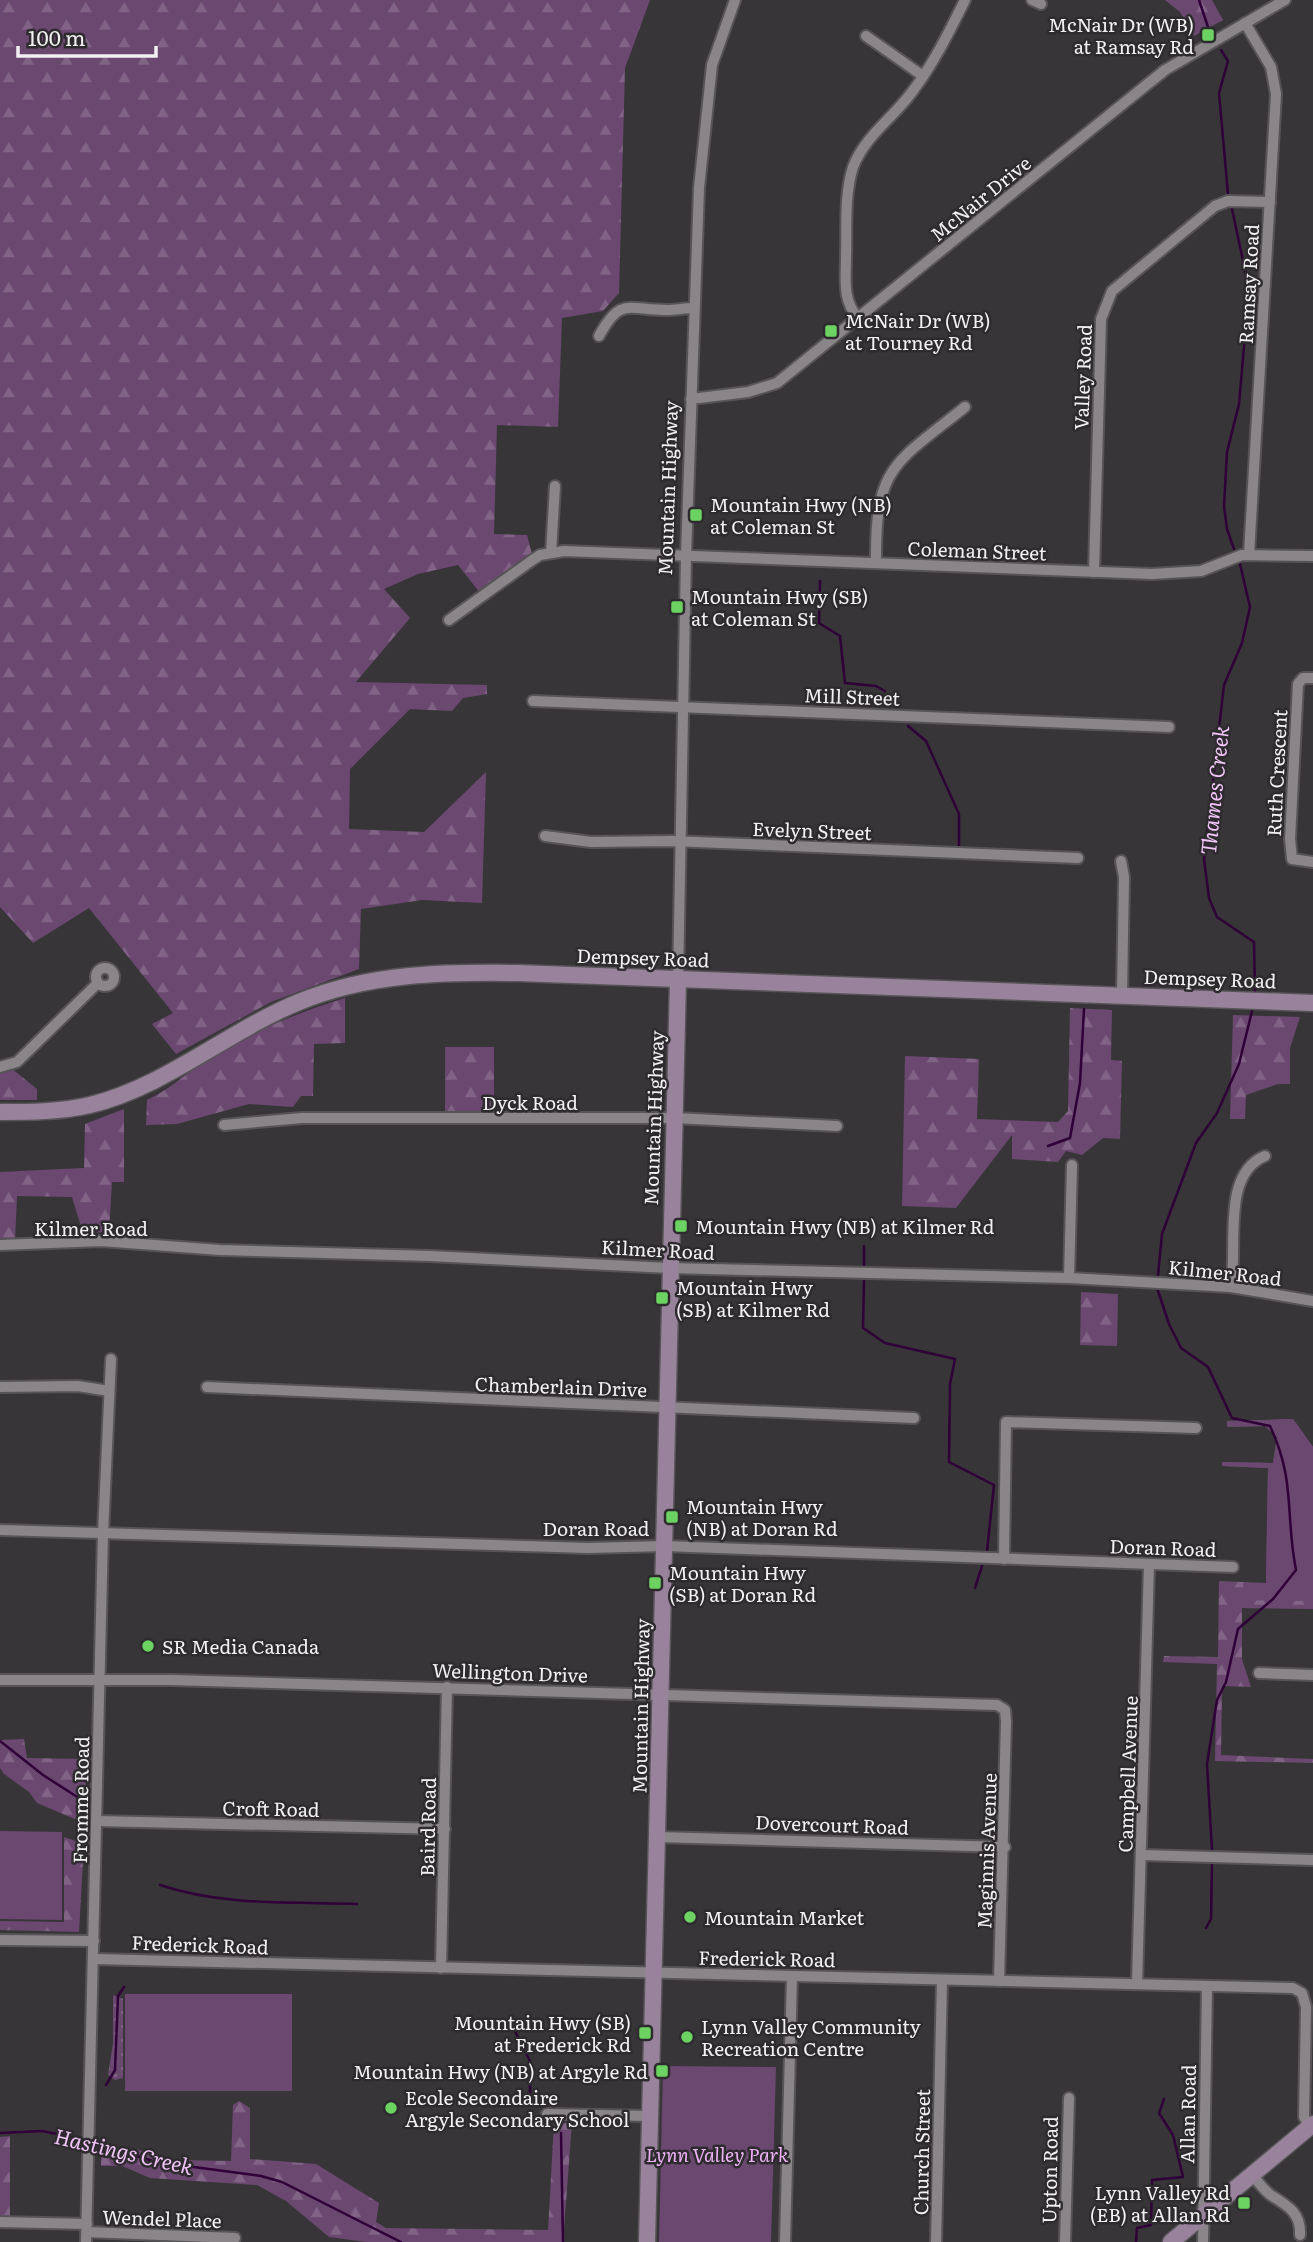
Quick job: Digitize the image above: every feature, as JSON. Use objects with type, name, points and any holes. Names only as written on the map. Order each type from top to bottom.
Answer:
[{"type":"street","name":"Mountain Highway","points":[[647,2242],[694,308],[699,188],[710,75],[735,0]]},
{"type":"street","points":[[858,318],[849,306],[846,284],[849,182],[866,143],[923,76],[940,51],[965,0]]},
{"type":"street","name":"McNair Drive","points":[[691,399],[748,392],[777,383],[1165,71],[1285,0]]},
{"type":"street","name":"Ramsay Road","points":[[1245,23],[1274,75],[1276,94],[1250,555]]},
{"type":"street","points":[[866,36],[923,76]]},
{"type":"street","name":"Valley Road","points":[[1094,572],[1101,319],[1105,302],[1112,291],[1214,206],[1228,201],[1270,202]]},
{"type":"street","points":[[599,336],[611,315],[621,308],[632,305],[666,310],[694,308]]},
{"type":"street","points":[[876,563],[877,509],[889,475],[904,457],[965,407]]},
{"type":"street","points":[[551,553],[555,486]]},
{"type":"street","name":"Coleman Street","points":[[449,621],[531,561],[551,553],[1189,573],[1250,555],[1313,556]]},
{"type":"street","name":"Ruth Crescent","points":[[1313,678],[1303,678],[1298,684],[1290,839],[1292,859],[1313,862]]},
{"type":"street","name":"Mill Street","points":[[533,701],[1169,727]]},
{"type":"street","name":"Evelyn Street","points":[[545,836],[591,842],[681,842],[1077,858]]},
{"type":"street","points":[[1121,861],[1124,877],[1122,995]]},
{"type":"street","name":"Dempsey Road","points":[[0,1112],[54,1111],[118,1097],[278,1011],[310,998],[365,982],[421,973],[1313,1003]]},
{"type":"street","points":[[0,1067],[17,1062],[98,983]]},
{"type":"street","name":"Dyck Road","points":[[224,1125],[302,1118],[675,1118],[837,1126]]},
{"type":"street","points":[[1231,1287],[1238,1184],[1248,1165],[1265,1156]]},
{"type":"street","points":[[1069,1278],[1072,1165]]},
{"type":"street","name":"Kilmer Road","points":[[0,1245],[101,1241],[220,1250],[430,1256],[669,1268],[1069,1278],[1231,1287],[1313,1301]]},
{"type":"street","name":"Fromme Road","points":[[87,2233],[103,1533],[111,1359]]},
{"type":"street","points":[[0,1387],[78,1386],[108,1391]]},
{"type":"street","name":"Chamberlain Drive","points":[[207,1388],[914,1418]]},
{"type":"street","points":[[1004,1559],[1006,1422],[1196,1428]]},
{"type":"street","name":"Doran Road","points":[[0,1531],[588,1548],[665,1546],[1233,1567]]},
{"type":"street","name":"Campbell Avenue","points":[[1137,1984],[1149,1565]]},
{"type":"street","points":[[1259,1673],[1313,1675]]},
{"type":"street","name":"Wellington Drive","points":[[0,1680],[100,1679],[447,1687],[988,1703],[1005,1710],[1006,1721]]},
{"type":"street","name":"Baird Road","points":[[441,1968],[447,1687]]},
{"type":"street","name":"Maginnis Avenue","points":[[999,1981],[1005,1847],[1006,1721]]},
{"type":"street","name":"Croft Road","points":[[97,1821],[445,1829]]},
{"type":"street","name":"Dovercourt Road","points":[[657,1837],[1005,1847]]},
{"type":"street","points":[[1142,1855],[1313,1860]]},
{"type":"street","points":[[0,1940],[94,1941]]},
{"type":"street","name":"Frederick Road","points":[[94,1959],[1293,1988],[1302,1993],[1306,2007],[1304,2117],[1311,2125]]},
{"type":"street","points":[[785,2242],[792,1976]]},
{"type":"street","name":"Church Street","points":[[936,2242],[942,1980]]},
{"type":"street","name":"Allan Road","points":[[1203,2242],[1207,1986]]},
{"type":"street","name":"Upton Road","points":[[1065,2242],[1069,2098]]},
{"type":"street","points":[[547,2113],[650,2116]]},
{"type":"street","points":[[1171,2242],[1311,2125]]},
{"type":"street","points":[[1252,2175],[1270,2195],[1286,2203],[1295,2213],[1300,2224],[1300,2235]]},
{"type":"street","name":"Wendel Place","points":[[0,2222],[87,2233],[235,2238]]},
{"type":"green space","points":[[0,0],[650,0],[625,68],[619,293],[603,311],[562,318],[558,427],[497,425],[494,534],[527,535],[532,554],[480,593],[458,565],[418,574],[384,589],[410,618],[356,682],[487,685],[487,694],[463,698],[452,711],[410,709],[350,769],[349,829],[424,832],[486,772],[482,903],[422,900],[361,909],[359,969],[271,1002],[176,1054],[152,1024],[173,1013],[89,908],[33,943],[0,907]]},
{"type":"green space","points":[[1165,0],[1212,0],[1223,20],[1194,36],[1180,12]]},
{"type":"green space","points":[[345,998],[345,1043],[314,1044],[313,1096],[301,1096],[293,1107],[249,1104],[177,1124],[146,1125],[147,1100],[210,1057],[281,1021]]},
{"type":"green space","points":[[1070,1008],[1112,1010],[1111,1060],[1122,1061],[1120,1139],[1103,1138],[1082,1155],[1066,1151],[1058,1162],[1012,1159],[1012,1135],[956,1208],[902,1206],[905,1056],[979,1059],[977,1119],[1058,1122],[1068,1111]]},
{"type":"green space","points":[[1233,1015],[1300,1017],[1290,1048],[1290,1084],[1278,1084],[1246,1095],[1245,1119],[1230,1119]]},
{"type":"green space","points":[[445,1047],[494,1047],[494,1112],[445,1111]]},
{"type":"green space","points":[[11,1068],[37,1089],[37,1100],[0,1100],[0,1073]]},
{"type":"green space","points":[[124,1109],[124,1182],[112,1182],[109,1232],[83,1233],[72,1197],[17,1196],[15,1241],[0,1242],[0,1172],[84,1168],[85,1124]]},
{"type":"green space","points":[[1081,1292],[1118,1294],[1117,1346],[1080,1345]]},
{"type":"green space","points":[[1293,1419],[1313,1447],[1313,1609],[1242,1608],[1242,1659],[1251,1687],[1222,1686],[1221,1755],[1313,1759],[1313,1763],[1215,1761],[1217,1664],[1163,1662],[1164,1656],[1218,1657],[1219,1581],[1266,1583],[1268,1468],[1222,1466],[1222,1462],[1273,1463],[1277,1437],[1265,1426],[1227,1427],[1227,1421]]},
{"type":"green space","points":[[1293,1419],[1313,1447],[1313,1601],[1243,1600],[1243,1583],[1266,1583],[1268,1468],[1222,1466],[1222,1462],[1273,1463],[1277,1437],[1265,1426],[1227,1427],[1227,1421]]},
{"type":"green space","points":[[24,1739],[27,1758],[87,1759],[84,1823],[37,1803],[29,1792],[4,1774],[0,1768],[0,1740]]},
{"type":"green space","points":[[0,1831],[62,1832],[62,1920],[0,1919]]},
{"type":"green space","points":[[64,1837],[84,1844],[79,1932],[0,1930],[0,1921],[64,1922]]},
{"type":"green space","points":[[125,1994],[292,1994],[292,2091],[125,2091]]},
{"type":"green space","points":[[113,1995],[123,1999],[123,2078],[115,2080],[108,2075],[113,2043]]},
{"type":"green space","name":"Lynn Valley Park","points":[[663,2066],[776,2067],[771,2242],[659,2242]]},
{"type":"green space","points":[[239,2101],[250,2108],[250,2159],[316,2164],[379,2203],[376,2222],[386,2228],[548,2230],[554,2123],[572,2123],[563,2242],[366,2242],[329,2237],[286,2201],[257,2185],[150,2178],[122,2166],[101,2166],[101,2148],[136,2149],[173,2160],[231,2161],[233,2105]]},
{"type":"green space","points":[[10,2136],[10,2217],[0,2216],[0,2137]]},
{"type":"waterway","name":"Thames Creek","points":[[1199,0],[1209,30]]},
{"type":"waterway","name":"Thames Creek","points":[[1221,50],[1228,61],[1219,93],[1228,194]]},
{"type":"waterway","name":"Thames Creek","points":[[1232,209],[1249,289],[1239,404],[1227,452],[1224,506],[1227,529],[1234,549]]},
{"type":"waterway","name":"Thames Creek","points":[[1240,564],[1250,607],[1242,643],[1224,685],[1204,859],[1209,898],[1217,917],[1254,942],[1255,994]]},
{"type":"waterway","points":[[820,581],[819,623],[840,636],[845,683],[876,686],[885,691]]},
{"type":"waterway","points":[[908,726],[926,741],[959,814],[959,846]]},
{"type":"waterway","name":"Thames Creek","points":[[1158,1275],[1162,1234],[1196,1143],[1217,1113],[1239,1064],[1253,1007]]},
{"type":"waterway","points":[[1048,1146],[1070,1138],[1080,1083],[1084,1009]]},
{"type":"waterway","points":[[864,1246],[864,1266]]},
{"type":"waterway","points":[[864,1281],[863,1328],[885,1343],[955,1359],[950,1384],[949,1462],[994,1485],[987,1551]]},
{"type":"waterway","name":"Thames Creek","points":[[1157,1288],[1169,1324],[1181,1348],[1208,1367],[1232,1418],[1270,1426],[1287,1481],[1296,1570],[1273,1599],[1238,1629],[1226,1682],[1217,1700],[1207,1764],[1212,1849]]},
{"type":"waterway","points":[[975,1588],[982,1566]]},
{"type":"waterway","points":[[0,1741],[43,1775],[82,1800]]},
{"type":"waterway","name":"Thames Creek","points":[[1206,1928],[1211,1919],[1212,1865]]},
{"type":"waterway","points":[[160,1885],[232,1900],[357,1904]]},
{"type":"waterway","points":[[106,2085],[115,2070],[118,1996],[124,1987]]},
{"type":"waterway","points":[[510,2021],[530,2061],[530,2101]]},
{"type":"waterway","name":"Thames Creek","points":[[1136,2242],[1137,2228],[1151,2225],[1152,2180],[1183,2177],[1173,2135],[1159,2113],[1164,2099]]},
{"type":"waterway","name":"Hastings Creek","points":[[0,2133],[42,2131],[87,2140]]},
{"type":"waterway","points":[[561,2133],[563,2242]]},
{"type":"waterway","name":"Hastings Creek","points":[[93,2142],[156,2162],[261,2176],[282,2182],[401,2242]]},
{"type":"place","name":"McNair Dr (WB) at Ramsay Rd","points":[[1208,35]]},
{"type":"place","name":"McNair Dr (WB) at Tourney Rd","points":[[831,331]]},
{"type":"place","name":"Mountain Hwy (NB) at Coleman St","points":[[696,515]]},
{"type":"place","name":"Mountain Hwy (SB) at Coleman St","points":[[677,607]]},
{"type":"place","name":"Mountain Hwy (NB) at Kilmer Rd","points":[[681,1226]]},
{"type":"place","name":"Mountain Hwy (SB) at Kilmer Rd","points":[[662,1298]]},
{"type":"place","name":"Mountain Hwy (NB) at Doran Rd","points":[[672,1517]]},
{"type":"place","name":"Mountain Hwy (SB) at Doran Rd","points":[[655,1583]]},
{"type":"place","name":"SR Media Canada","points":[[148,1646]]},
{"type":"place","name":"Mountain Market","points":[[690,1917]]},
{"type":"place","name":"Mountain Hwy (SB) at Frederick Rd","points":[[645,2033]]},
{"type":"place","name":"Lynn Valley Community Recreation Centre","points":[[687,2037]]},
{"type":"place","name":"Mountain Hwy (NB) at Argyle Rd","points":[[662,2071]]},
{"type":"place","name":"Ecole Secondaire Argyle Secondary School","points":[[391,2108]]},
{"type":"place","name":"Lynn Valley Rd (EB) at Allan Rd","points":[[1244,2203]]}]
